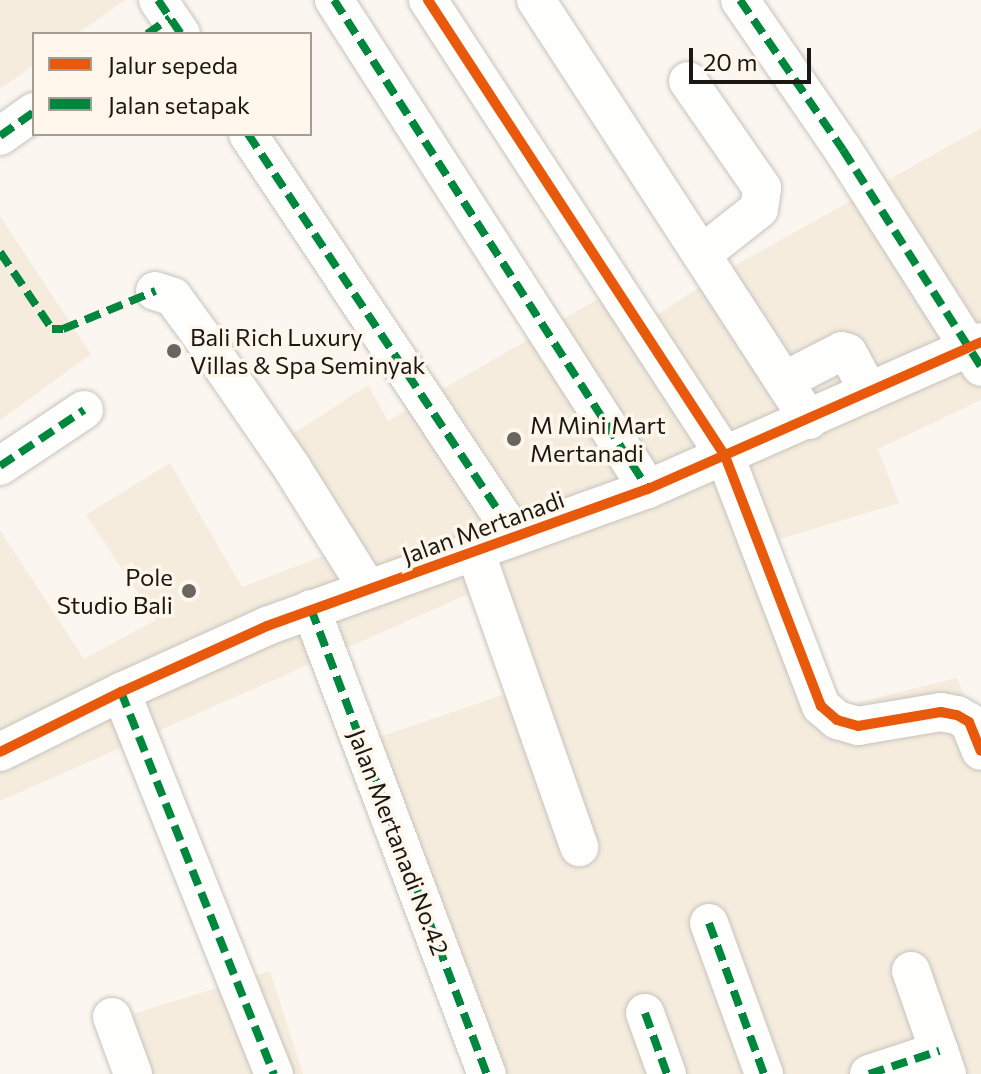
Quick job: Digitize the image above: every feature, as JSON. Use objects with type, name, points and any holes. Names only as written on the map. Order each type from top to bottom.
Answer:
[{"type":"street","points":[[334,0],[648,489]]},
{"type":"street","points":[[428,0],[725,456],[821,706],[837,720],[858,726],[941,712],[957,715],[969,722],[981,751]]},
{"type":"street","points":[[536,0],[809,420]]},
{"type":"street","points":[[740,0],[977,352]]},
{"type":"street","points":[[688,81],[762,188],[763,200],[759,209],[702,254]]},
{"type":"street","points":[[0,136],[32,113]]},
{"type":"street","points":[[249,136],[515,536]]},
{"type":"street","points":[[155,291],[173,297],[191,321],[292,468],[368,589]]},
{"type":"street","points":[[784,381],[842,351],[848,353],[869,392]]},
{"type":"street","name":"Jalan Mertanadi","points":[[0,752],[121,692],[311,609],[648,489],[869,392],[977,352]]},
{"type":"street","points":[[0,466],[84,410]]},
{"type":"street","points":[[475,551],[579,847]]},
{"type":"street","name":"Jalan Mertanadi No.42","points":[[311,609],[487,1074]]},
{"type":"street","points":[[121,692],[274,1074]]},
{"type":"street","points":[[709,923],[764,1074]]},
{"type":"street","points":[[869,1074],[943,1062],[911,971]]},
{"type":"street","points":[[645,1013],[667,1074]]},
{"type":"street","points":[[112,1017],[133,1074]]},
{"type":"shaded area","points":[[0,0],[125,0],[80,32],[32,32],[32,66],[0,89]]},
{"type":"shaded area","points":[[981,128],[981,400],[878,449],[899,503],[760,545],[809,714],[957,678],[981,739],[981,1074],[496,1074],[374,739],[525,687],[491,584],[0,801],[0,530],[84,659],[156,620],[86,515],[170,463],[242,587],[326,555],[265,452],[368,385],[388,421],[615,289],[634,330],[718,275]]},
{"type":"shaded area","points":[[0,216],[91,354],[0,420]]},
{"type":"shaded area","points":[[270,971],[303,1074],[115,1074],[95,1026]]},
{"type":"marked path","points":[[158,0],[180,32]]},
{"type":"marked path","points":[[334,0],[648,489]]},
{"type":"marked path","points":[[740,0],[843,150],[981,367]]},
{"type":"marked path","points":[[150,32],[170,18]]},
{"type":"marked path","points":[[0,136],[32,113]]},
{"type":"marked path","points":[[249,136],[515,536]]},
{"type":"marked path","points":[[0,252],[52,329],[63,329],[155,291]]},
{"type":"marked path","points":[[0,466],[84,410]]},
{"type":"marked path","points":[[311,609],[487,1074]]},
{"type":"marked path","points":[[121,692],[274,1074]]},
{"type":"marked path","points":[[709,923],[764,1074]]},
{"type":"marked path","points":[[645,1013],[667,1074]]},
{"type":"marked path","points":[[869,1074],[939,1051]]},
{"type":"cycle path","points":[[428,0],[725,456],[821,706],[837,720],[858,726],[941,712],[957,715],[969,722],[981,751]]},
{"type":"cycle path","points":[[0,752],[121,692],[267,626],[648,489],[981,342]]},
{"type":"place","name":"Bali Rich Luxury Villas & Spa Seminyak","points":[[174,351]]},
{"type":"place","name":"M Mini Mart Mertanadi","points":[[514,439]]},
{"type":"place","name":"Pole Studio Bali","points":[[189,591]]}]
